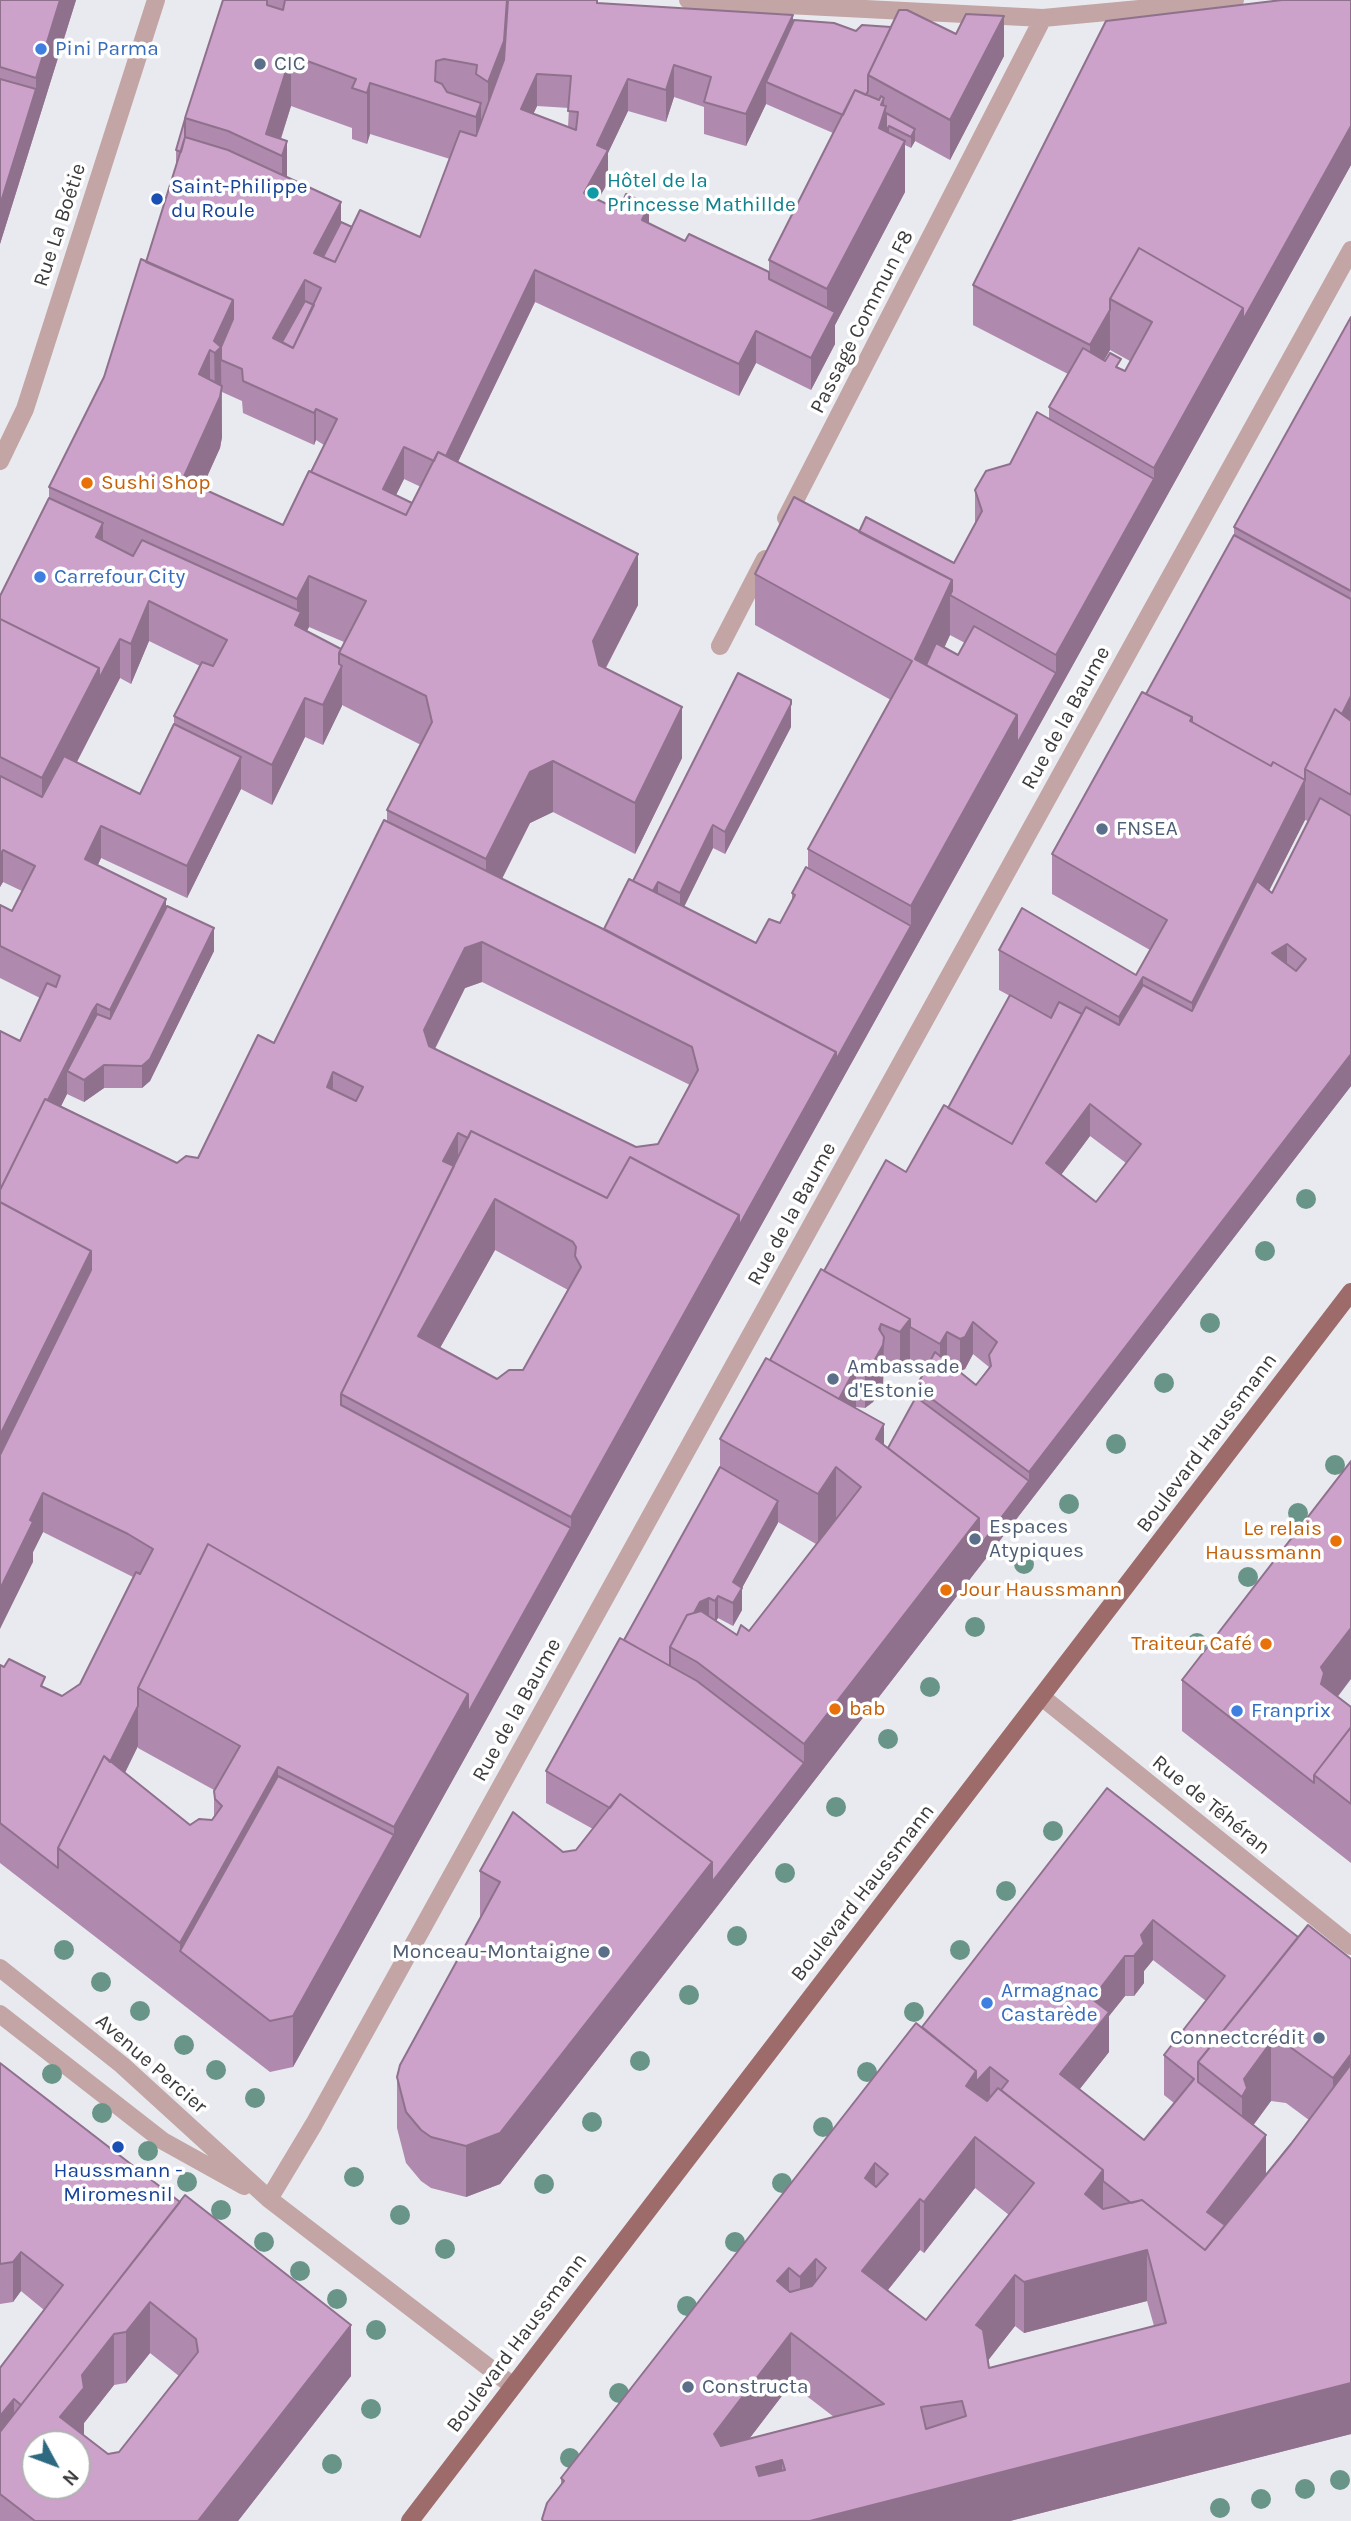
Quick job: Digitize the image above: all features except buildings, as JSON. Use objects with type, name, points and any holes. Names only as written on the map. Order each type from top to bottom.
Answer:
[{"type":"main road","name":"Boulevard Haussmann","points":[[410,2521],[1351,1293]]},
{"type":"street","name":"Rue La Boétie","points":[[0,461],[25,409],[156,0]]},
{"type":"street","points":[[688,0],[1043,18],[1236,0]]},
{"type":"street","name":"Passage Commun F8","points":[[720,646],[1043,18]]},
{"type":"street","name":"Rue de la Baume","points":[[269,2199],[335,2087],[1351,250]]},
{"type":"street","name":"Rue de Téhéran","points":[[1043,1698],[1351,1946]]},
{"type":"street","name":"Avenue Percier","points":[[0,1968],[122,2064],[269,2199],[513,2386]]},
{"type":"street","name":"Avenue Percier","points":[[0,2014],[163,2141],[269,2199]]},
{"type":"place","name":"Pini Parma","points":[[41,49]]},
{"type":"place","name":"CIC","points":[[260,64]]},
{"type":"place","name":"Hôtel de la Princesse Mathillde","points":[[593,193]]},
{"type":"place","name":"Saint-Philippe du Roule","points":[[157,199]]},
{"type":"place","name":"Sushi Shop","points":[[87,483]]},
{"type":"place","name":"Carrefour City","points":[[40,577]]},
{"type":"place","name":"FNSEA","points":[[1102,829]]},
{"type":"place","name":"Ambassade d'Estonie","points":[[833,1379]]},
{"type":"place","name":"Espaces Atypiques","points":[[975,1539]]},
{"type":"place","name":"Le relais Haussmann","points":[[1336,1541]]},
{"type":"place","name":"Jour Haussmann","points":[[946,1590]]},
{"type":"place","name":"Traiteur Café","points":[[1266,1644]]},
{"type":"place","name":"bab","points":[[835,1709]]},
{"type":"place","name":"Franprix","points":[[1237,1711]]},
{"type":"place","name":"Monceau-Montaigne","points":[[604,1952]]},
{"type":"place","name":"Armagnac Castarède","points":[[987,2003]]},
{"type":"place","name":"Connectcrédit","points":[[1319,2038]]},
{"type":"place","name":"Haussmann - Miromesnil","points":[[118,2147]]},
{"type":"place","name":"Constructa","points":[[688,2387]]}]
